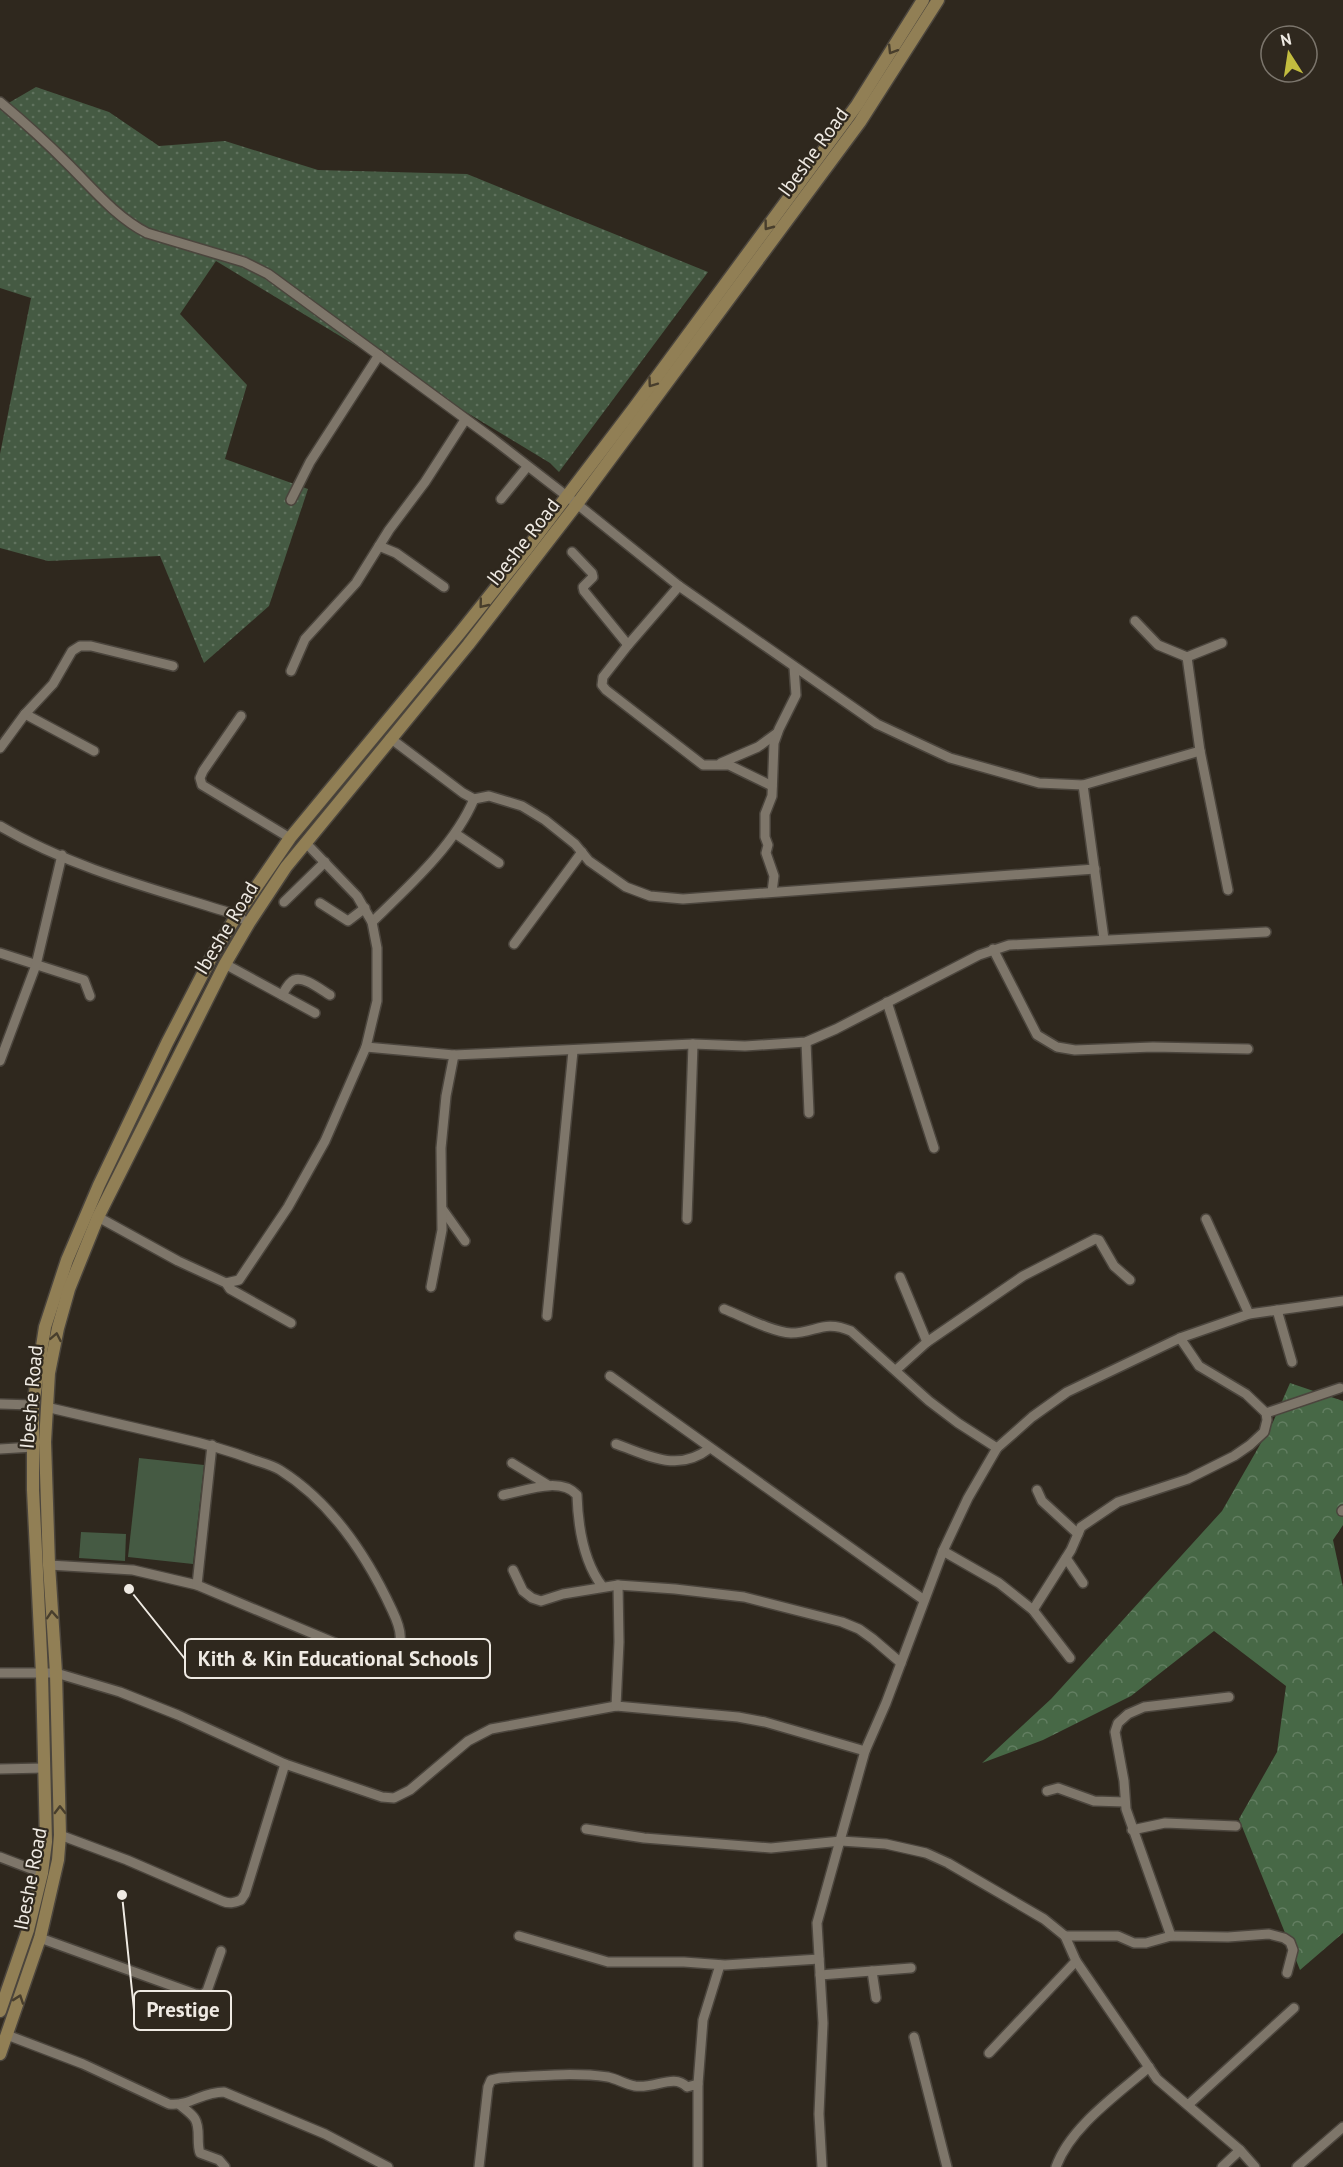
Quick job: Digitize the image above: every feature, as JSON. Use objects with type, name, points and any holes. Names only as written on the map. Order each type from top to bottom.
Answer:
[{"type":"main road","name":"Ibeshe Road","points":[[0,2054],[40,1938],[56,1869],[60,1835],[56,1673],[49,1565],[46,1407],[49,1373],[58,1328],[69,1288],[98,1217],[225,964],[249,924],[305,842],[468,645],[857,105],[923,0]]},
{"type":"main road","name":"Ibeshe Road","points":[[0,2011],[28,1930],[42,1873],[47,1823],[33,1405],[45,1327],[67,1260],[99,1185],[167,1043],[211,958],[237,915],[290,838],[572,500],[860,122],[938,0]]},
{"type":"street","points":[[0,102],[35,130],[116,212],[133,225],[147,233],[244,262],[268,274],[572,500],[679,586],[877,724],[950,758],[1039,783],[1083,785],[1200,751]]},
{"type":"street","points":[[291,500],[310,462],[379,355]]},
{"type":"street","points":[[291,671],[305,639],[356,583],[388,530],[425,482],[465,420]]},
{"type":"street","points":[[501,499],[527,467]]},
{"type":"street","points":[[379,546],[396,553],[444,587]]},
{"type":"street","points":[[572,552],[592,573],[593,577],[583,587],[584,591],[628,645]]},
{"type":"street","points":[[679,586],[603,677],[602,685],[703,765],[729,765],[772,786]]},
{"type":"street","points":[[1135,621],[1158,645],[1187,657],[1222,643]]},
{"type":"street","points":[[0,748],[53,684],[72,651],[80,646],[91,646],[173,666]]},
{"type":"street","points":[[1187,657],[1200,751],[1228,890]]},
{"type":"street","points":[[772,892],[774,876],[766,853],[768,845],[765,837],[765,814],[772,796],[774,742],[796,695],[794,667]]},
{"type":"street","points":[[26,714],[94,751]]},
{"type":"street","points":[[241,716],[202,771],[201,785],[290,838]]},
{"type":"street","points":[[716,765],[758,747],[778,733]]},
{"type":"street","points":[[390,738],[474,799],[489,795],[522,806],[545,820],[590,861],[626,887],[650,896],[683,899],[1095,869]]},
{"type":"street","points":[[1083,785],[1104,939]]},
{"type":"street","points":[[372,922],[456,834],[474,799]]},
{"type":"street","points":[[0,826],[110,875],[237,915],[249,924]]},
{"type":"street","points":[[456,834],[499,863]]},
{"type":"street","points":[[226,1283],[239,1280],[288,1207],[325,1141],[366,1047],[377,1001],[377,948],[372,922],[365,908],[305,842]]},
{"type":"street","points":[[514,944],[582,852]]},
{"type":"street","points":[[0,1061],[36,965],[62,855]]},
{"type":"street","points":[[284,902],[325,862]]},
{"type":"street","points":[[320,903],[348,921],[365,908]]},
{"type":"street","points":[[366,1047],[454,1055],[693,1044],[745,1046],[806,1042],[993,949],[1009,945],[1266,932]]},
{"type":"street","points":[[993,949],[1037,1035],[1057,1047],[1075,1050],[1173,1047],[1248,1049]]},
{"type":"street","points":[[0,953],[84,980],[90,996]]},
{"type":"street","points":[[225,964],[315,1013]]},
{"type":"street","points":[[282,995],[296,979],[303,980],[330,995]]},
{"type":"street","points":[[886,1002],[934,1148]]},
{"type":"street","points":[[806,1042],[809,1113]]},
{"type":"street","points":[[687,1219],[693,1044]]},
{"type":"street","points":[[547,1316],[573,1051]]},
{"type":"street","points":[[431,1287],[440,1243],[441,1148],[446,1096],[454,1055]]},
{"type":"street","points":[[442,1208],[465,1240]]},
{"type":"street","points":[[98,1217],[178,1261],[226,1283],[230,1289],[291,1323]]},
{"type":"street","points":[[1206,1219],[1249,1314]]},
{"type":"street","points":[[896,1370],[927,1342],[1023,1276],[1095,1239],[1099,1240],[1114,1266],[1130,1280]]},
{"type":"street","points":[[900,1277],[927,1342]]},
{"type":"street","points":[[822,2167],[819,2114],[823,2024],[817,1923],[865,1751],[943,1551],[968,1498],[997,1448],[1032,1417],[1067,1392],[1180,1338],[1249,1314],[1343,1301]]},
{"type":"street","points":[[724,1309],[792,1333],[838,1325],[851,1331],[928,1401],[997,1448]]},
{"type":"street","points":[[1277,1310],[1292,1362]]},
{"type":"street","points":[[1033,1610],[1066,1558],[1081,1527],[1118,1502],[1188,1479],[1234,1456],[1264,1432],[1266,1413],[1246,1394],[1199,1366],[1180,1338]]},
{"type":"street","points":[[610,1376],[924,1600]]},
{"type":"street","points":[[1266,1413],[1340,1388]]},
{"type":"street","points":[[0,1404],[33,1405]]},
{"type":"street","points":[[46,1407],[212,1445],[278,1468],[306,1488],[327,1508],[370,1567],[393,1612],[401,1633],[400,1642],[396,1652],[378,1661],[197,1585],[133,1570],[49,1565]]},
{"type":"street","points":[[616,1444],[666,1462],[699,1457],[710,1448]]},
{"type":"street","points":[[197,1585],[212,1445]]},
{"type":"street","points":[[0,1449],[33,1447]]},
{"type":"street","points":[[512,1463],[548,1485],[572,1489],[577,1495],[577,1512],[587,1558],[594,1576],[602,1586]]},
{"type":"street","points":[[503,1495],[548,1485]]},
{"type":"street","points":[[1037,1490],[1042,1502],[1078,1534]]},
{"type":"street","points":[[943,1551],[999,1583],[1033,1610],[1070,1658]]},
{"type":"street","points":[[1066,1558],[1083,1583]]},
{"type":"street","points":[[513,1570],[523,1591],[541,1601],[563,1594],[618,1585],[675,1589],[744,1598],[842,1622],[859,1629],[901,1663]]},
{"type":"street","points":[[616,1706],[619,1642],[618,1585]]},
{"type":"street","points":[[0,1673],[56,1673],[120,1692],[285,1764],[382,1797],[394,1798],[410,1790],[468,1741],[491,1729],[616,1706],[738,1717],[765,1722],[865,1751]]},
{"type":"street","points":[[1171,1936],[1132,1830],[1125,1802],[1124,1781],[1115,1732],[1118,1723],[1128,1714],[1144,1707],[1229,1697]]},
{"type":"street","points":[[60,1835],[127,1860],[229,1904],[241,1900],[245,1894],[285,1764]]},
{"type":"street","points":[[0,1769],[44,1768]]},
{"type":"street","points":[[1047,1791],[1058,1788],[1094,1801],[1125,1802]]},
{"type":"street","points":[[1132,1830],[1165,1823],[1236,1826]]},
{"type":"street","points":[[586,1829],[644,1838],[771,1848],[840,1841],[886,1844],[926,1853],[948,1863],[1044,1919],[1065,1936],[1076,1961],[1149,2067],[1169,2090],[1240,2150],[1255,2167]]},
{"type":"street","points":[[0,1857],[42,1873]]},
{"type":"street","points":[[1065,1936],[1118,1936],[1134,1943],[1146,1943],[1171,1936],[1269,1934],[1290,1942],[1293,1950],[1287,1973]]},
{"type":"street","points":[[519,1936],[608,1962],[684,1962],[720,1965],[819,1959]]},
{"type":"street","points":[[40,1938],[195,1995],[202,1995],[207,1991],[220,1950]]},
{"type":"street","points":[[989,2053],[1076,1961]]},
{"type":"street","points":[[698,2167],[698,2084],[703,2020],[720,1965]]},
{"type":"street","points":[[820,1975],[911,1968]]},
{"type":"street","points":[[872,1971],[876,1998]]},
{"type":"street","points":[[1188,2105],[1294,2008]]},
{"type":"street","points":[[7,2035],[83,2064],[169,2104],[180,2105],[210,2092],[224,2092],[325,2134],[388,2167]]},
{"type":"street","points":[[914,2037],[946,2167]]},
{"type":"street","points":[[1056,2167],[1062,2152],[1091,2118],[1149,2067]]},
{"type":"street","points":[[479,2167],[491,2080],[560,2075],[608,2078],[635,2086],[653,2086],[675,2079],[682,2081],[687,2087],[698,2084]]},
{"type":"street","points":[[180,2105],[195,2118],[200,2154],[219,2160],[225,2167]]},
{"type":"street","points":[[1297,2167],[1343,2127]]},
{"type":"street","points":[[1221,2167],[1240,2150]]},
{"type":"green space","points":[[36,87],[109,112],[159,146],[225,141],[318,170],[467,174],[708,272],[559,472],[550,463],[216,261],[180,314],[247,385],[225,459],[308,489],[269,606],[204,663],[160,556],[48,561],[0,548],[0,454],[31,298],[0,288],[0,108]]},
{"type":"green space","points":[[1290,1383],[1343,1401],[1343,1525],[1333,1540],[1343,1587],[1343,1933],[1300,1970],[1239,1819],[1277,1752],[1286,1686],[1214,1631],[1131,1696],[1043,1740],[982,1763],[1051,1699],[1222,1511],[1273,1422]]},
{"type":"green space","points":[[139,1458],[204,1465],[193,1564],[128,1557]]},
{"type":"green space","points":[[81,1532],[126,1534],[125,1561],[79,1558]]},
{"type":"place","name":"Kith & Kin Educational Schools","points":[[129,1589]]},
{"type":"place","name":"Prestige","points":[[122,1895]]}]
